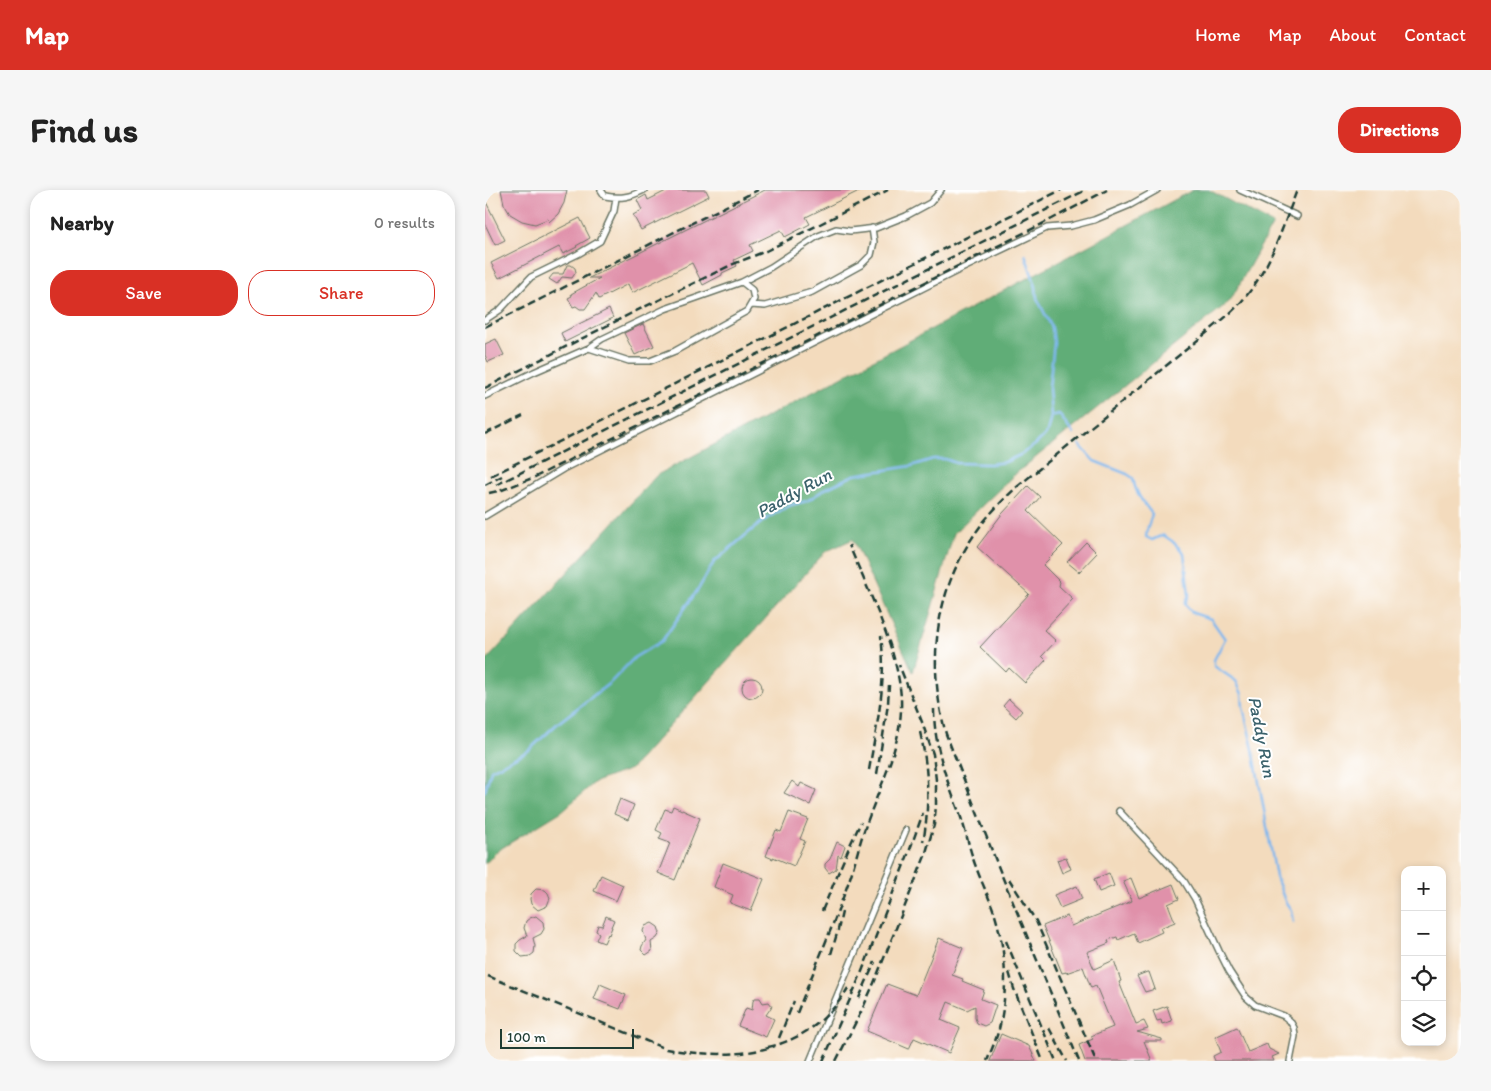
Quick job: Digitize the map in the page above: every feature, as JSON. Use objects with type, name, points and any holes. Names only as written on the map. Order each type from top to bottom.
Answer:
[{"type":"lane","points":[[601,190],[605,196],[616,198],[632,196],[644,190]]},
{"type":"lane","points":[[485,396],[589,348],[603,339],[665,309],[742,282],[771,267],[818,236],[836,229],[850,232],[872,228],[906,216],[930,203],[941,190]]},
{"type":"lane","points":[[485,516],[563,469],[980,260],[1047,228],[1071,226],[1094,220],[1129,205],[1157,190]]},
{"type":"lane","points":[[1240,190],[1297,216]]},
{"type":"lane","points":[[485,320],[500,310],[531,277],[600,241],[614,211],[616,198]]},
{"type":"lane","points":[[751,304],[765,306],[812,292],[861,265],[871,255],[874,242],[872,228]]},
{"type":"lane","points":[[589,348],[629,361],[650,361],[675,351],[747,311],[754,299],[752,290],[742,282]]},
{"type":"lane","points":[[1119,811],[1178,873],[1189,888],[1219,951],[1241,990],[1255,1005],[1284,1016],[1290,1021],[1294,1028],[1295,1036],[1290,1061]]},
{"type":"lane","points":[[809,1061],[905,830]]},
{"type":"green space","points":[[1193,190],[1209,190],[1273,224],[1230,301],[1014,475],[954,533],[913,672],[853,539],[825,552],[631,769],[595,782],[562,811],[497,851],[485,864],[485,662],[657,475]]},
{"type":"building","points":[[501,190],[567,190],[564,203],[558,214],[549,222],[548,219],[535,224],[522,221],[510,214],[504,204]]},
{"type":"building","points":[[668,190],[706,190],[709,196],[641,230],[633,215],[642,210],[637,200],[646,195],[648,200]]},
{"type":"building","points":[[765,190],[861,190],[806,217],[810,224],[785,237],[781,230],[750,245],[753,251],[734,260],[737,266],[703,285],[692,263],[632,293],[628,284],[599,299],[596,293],[585,309],[573,307],[568,298],[572,296],[571,294],[600,278],[589,278]]},
{"type":"building","points":[[485,200],[505,240],[495,245],[485,224]]},
{"type":"building","points":[[580,218],[590,238],[563,254],[559,247],[499,278],[491,263]]},
{"type":"building","points":[[567,265],[575,268],[576,272],[572,278],[562,277],[557,284],[549,279],[553,274],[563,274]]},
{"type":"building","points":[[609,309],[613,318],[565,342],[561,333]]},
{"type":"building","points":[[643,324],[654,346],[635,355],[624,333]]},
{"type":"building","points":[[496,339],[504,355],[488,362],[485,355],[485,344]]},
{"type":"building","points":[[1028,486],[1040,497],[1028,511],[1063,545],[1043,565],[1060,582],[1059,586],[1073,599],[1044,630],[1056,641],[1042,656],[1046,660],[1025,683],[1009,668],[1006,672],[980,647],[1029,594],[977,547],[1002,514]]},
{"type":"building","points":[[1086,542],[1097,553],[1079,572],[1067,562]]},
{"type":"building","points":[[748,678],[756,678],[762,684],[762,692],[756,698],[748,698],[742,692],[742,684]]},
{"type":"building","points":[[1009,699],[1022,711],[1016,718],[1003,706]]},
{"type":"building","points":[[792,781],[799,787],[801,783],[816,790],[810,805],[784,793]]},
{"type":"building","points":[[620,799],[634,805],[628,820],[614,814]]},
{"type":"building","points":[[673,806],[700,818],[675,880],[658,873],[670,843],[659,839],[662,833],[656,830],[665,809],[671,811]]},
{"type":"building","points":[[789,812],[808,819],[800,839],[805,841],[794,866],[766,856],[776,830],[781,832]]},
{"type":"building","points":[[837,842],[845,846],[841,857],[838,855],[836,869],[829,873],[825,868],[825,864],[830,859]]},
{"type":"building","points":[[1066,857],[1071,869],[1062,873],[1057,860]]},
{"type":"building","points":[[723,863],[764,879],[751,911],[730,903],[733,895],[714,887]]},
{"type":"building","points":[[1109,873],[1114,886],[1099,892],[1094,879]]},
{"type":"building","points":[[601,875],[623,885],[616,901],[594,891]]},
{"type":"building","points":[[1131,878],[1139,898],[1173,884],[1179,899],[1168,904],[1175,922],[1160,928],[1162,932],[1138,943],[1134,933],[1118,940],[1117,937],[1108,940],[1109,943],[1087,952],[1094,969],[1114,960],[1121,981],[1119,982],[1136,1024],[1144,1021],[1148,1029],[1137,1032],[1162,1039],[1162,1041],[1144,1041],[1152,1061],[1085,1061],[1079,1045],[1093,1039],[1091,1036],[1113,1027],[1096,986],[1091,988],[1083,967],[1062,973],[1043,926],[1067,916],[1071,926],[1132,901],[1123,881]]},
{"type":"building","points":[[1077,886],[1082,899],[1060,908],[1054,895]]},
{"type":"building","points":[[536,889],[545,890],[550,898],[547,906],[538,910],[531,904],[530,899],[531,894]]},
{"type":"building","points":[[536,916],[543,922],[544,929],[541,934],[533,938],[534,953],[530,956],[522,957],[516,951],[516,944],[527,936],[524,928],[526,921]]},
{"type":"building","points":[[606,916],[614,920],[604,943],[596,940],[599,933],[596,931],[598,925],[602,926]]},
{"type":"building","points":[[652,923],[658,927],[660,933],[651,942],[652,951],[646,955],[641,950],[646,940],[643,931],[645,926]]},
{"type":"building","points":[[939,938],[963,948],[952,975],[984,990],[981,999],[996,1005],[990,1023],[984,1026],[977,1023],[975,1006],[967,1010],[948,1002],[941,1020],[960,1028],[949,1053],[914,1038],[909,1049],[867,1031],[887,984],[916,995]]},
{"type":"building","points":[[1149,972],[1155,989],[1145,992],[1137,976]]},
{"type":"building","points":[[600,984],[626,995],[620,1009],[594,999]]},
{"type":"building","points":[[755,998],[760,998],[763,1003],[769,1002],[772,1006],[766,1015],[774,1019],[766,1037],[738,1026],[746,1008],[752,1010]]},
{"type":"building","points":[[1167,1006],[1172,1021],[1162,1024],[1161,1020],[1157,1021],[1153,1011]]},
{"type":"building","points":[[1237,1027],[1248,1052],[1267,1044],[1269,1049],[1279,1054],[1272,1057],[1274,1061],[1215,1061],[1213,1056],[1221,1052],[1215,1037]]},
{"type":"building","points":[[1001,1034],[1029,1046],[1036,1061],[990,1061]]},
{"type":"waterway","points":[[1025,254],[1036,287],[1037,298],[1052,328],[1054,343],[1049,388],[1051,416]]},
{"type":"waterway","name":"Paddy Run","points":[[485,791],[491,770],[528,751],[558,723],[611,682],[635,657],[662,641],[699,588],[714,562],[769,517],[791,505],[807,501],[825,489],[854,475],[911,466],[933,459],[945,459],[956,463],[990,464],[1005,462],[1035,445],[1047,433],[1051,416],[1059,414],[1073,434]]},
{"type":"waterway","name":"Paddy Run","points":[[1079,444],[1094,461],[1133,478],[1138,493],[1152,514],[1146,537],[1152,540],[1163,535],[1184,553],[1189,595],[1185,604],[1193,613],[1211,619],[1225,639],[1214,660],[1214,666],[1236,681],[1242,694],[1276,877],[1285,901],[1291,910],[1293,922]]},
{"type":"railway","points":[[485,327],[758,190]]},
{"type":"railway","points":[[485,388],[630,314],[731,265],[766,251],[888,190]]},
{"type":"railway","points":[[491,476],[1061,190]]},
{"type":"railway","points":[[496,485],[1086,190]]},
{"type":"railway","points":[[489,493],[535,477],[1107,190]]},
{"type":"railway","points":[[1079,1061],[1002,876],[946,734],[936,677],[936,649],[939,622],[955,569],[968,544],[985,520],[1017,487],[1224,319],[1242,301],[1252,289],[1268,262],[1297,190]]},
{"type":"railway","points":[[485,434],[523,415]]},
{"type":"railway","points":[[485,485],[502,476]]},
{"type":"railway","points":[[797,1013],[851,875],[864,831],[890,763],[901,715],[899,679],[894,659],[881,620],[849,545]]},
{"type":"railway","points":[[869,770],[882,687],[883,653],[881,636]]},
{"type":"railway","points":[[836,1061],[874,983],[925,856],[934,825],[936,780],[933,754],[899,665]]},
{"type":"railway","points":[[877,774],[888,704],[889,685]]},
{"type":"railway","points":[[934,709],[938,749],[974,860],[993,909],[1001,939],[1005,969],[1004,999],[998,1033],[987,1061]]},
{"type":"railway","points":[[920,732],[926,765],[927,788],[926,822],[923,841]]},
{"type":"railway","points":[[823,1061],[861,974],[923,813]]},
{"type":"railway","points":[[822,911],[861,822]]},
{"type":"railway","points":[[1009,879],[1036,921],[1096,1061]]},
{"type":"railway","points":[[831,954],[842,912]]},
{"type":"railway","points":[[1006,941],[1056,1061]]},
{"type":"railway","points":[[859,998],[875,962]]},
{"type":"railway","points":[[1009,972],[1043,1061]]},
{"type":"railway","points":[[488,976],[666,1049],[693,1053],[721,1054],[749,1052],[775,1046]]},
{"type":"railway","points":[[768,1047],[792,1039],[814,1026],[833,1008],[848,988]]},
{"type":"railway","points":[[779,1038],[794,1001]]},
{"type":"railway","points":[[1049,1028],[1067,1061]]}]
